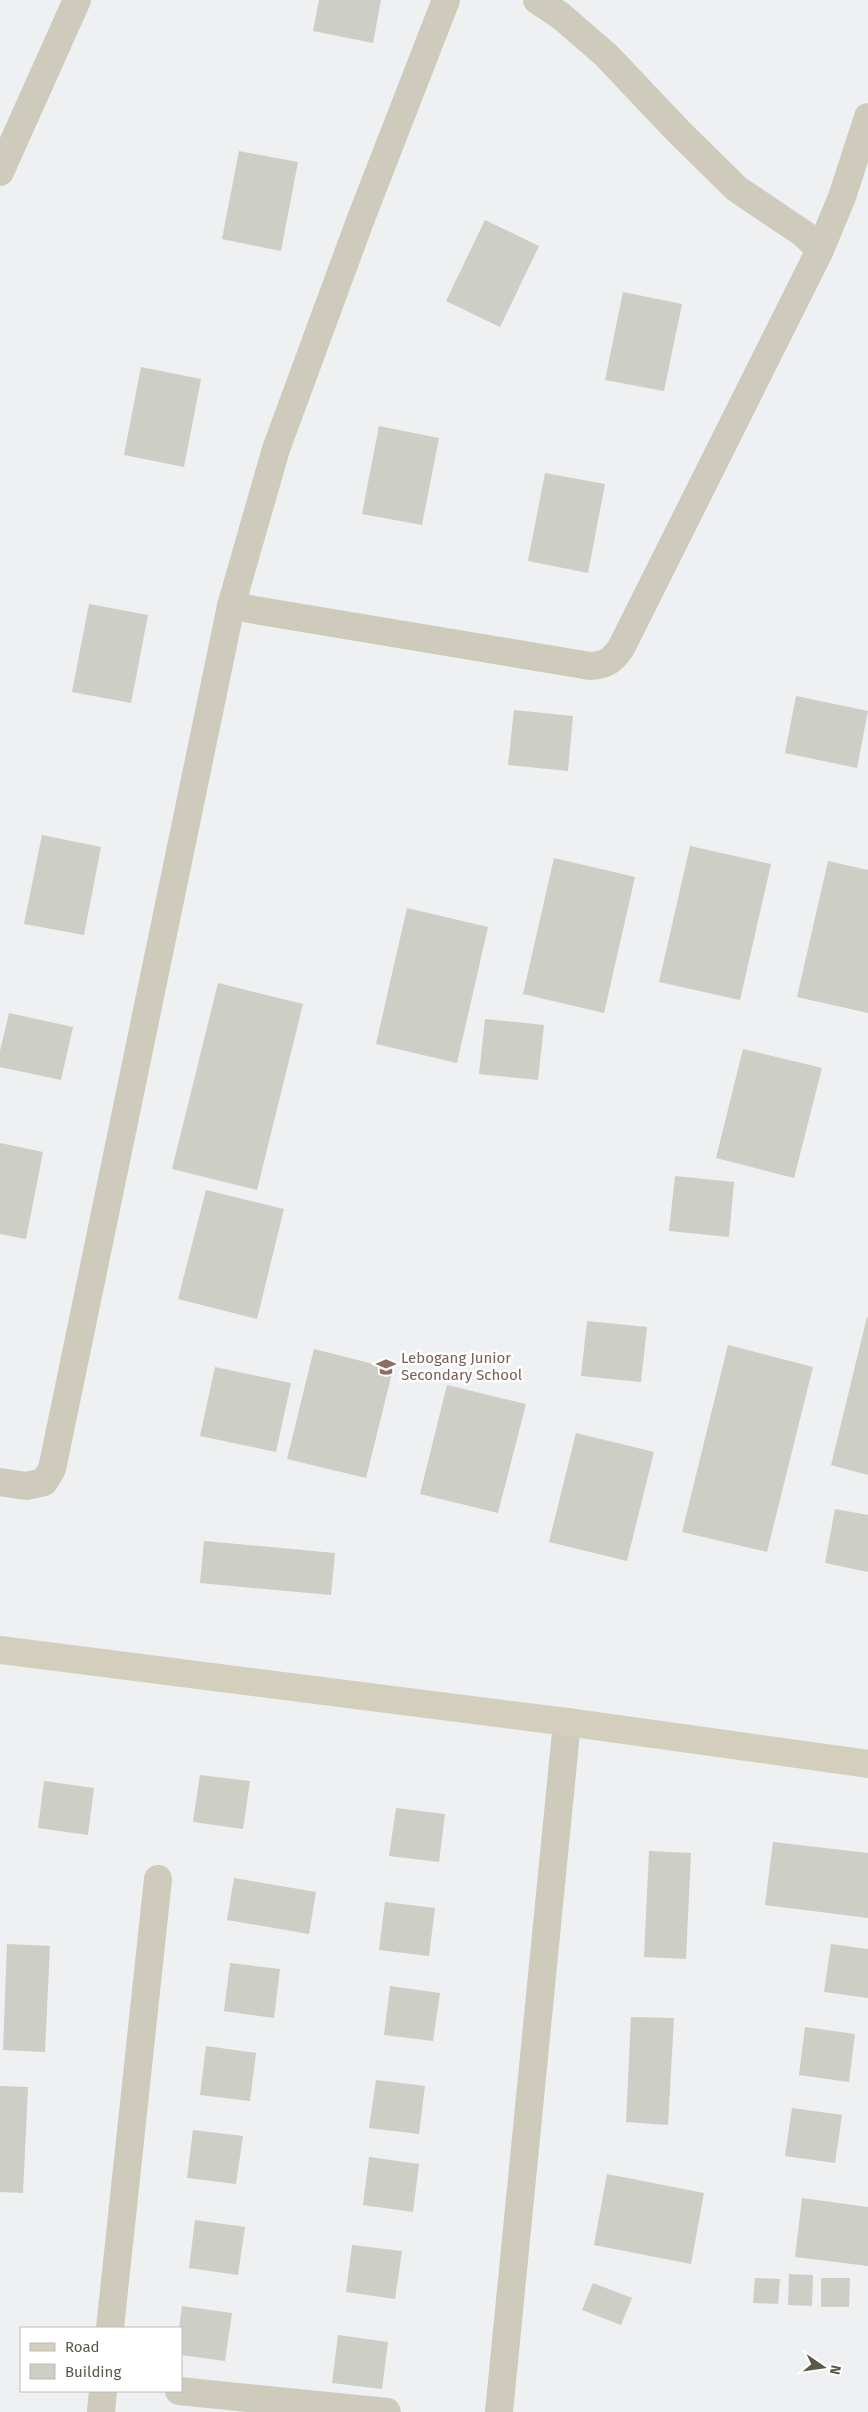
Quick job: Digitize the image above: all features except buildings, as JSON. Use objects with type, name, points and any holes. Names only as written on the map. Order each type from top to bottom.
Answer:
[{"type":"street","points":[[0,172],[77,0]]},
{"type":"street","points":[[0,1482],[26,1486],[44,1482],[52,1469],[231,606],[276,449],[360,221],[446,0]]},
{"type":"street","points":[[538,0],[606,54],[678,131],[737,189],[774,216],[804,234],[820,250]]},
{"type":"street","points":[[231,606],[590,666],[610,662],[621,648],[820,250],[842,197],[868,117]]},
{"type":"street","points":[[0,1650],[567,1722],[868,1764]]},
{"type":"street","points":[[499,2412],[567,1722]]},
{"type":"street","points":[[110,2327],[158,1879]]},
{"type":"street","points":[[182,2391],[387,2412]]},
{"type":"street","points":[[100,2412],[103,2392]]},
{"type":"place","name":"Lebogang Junior Secondary School","points":[[386,1367]]}]
